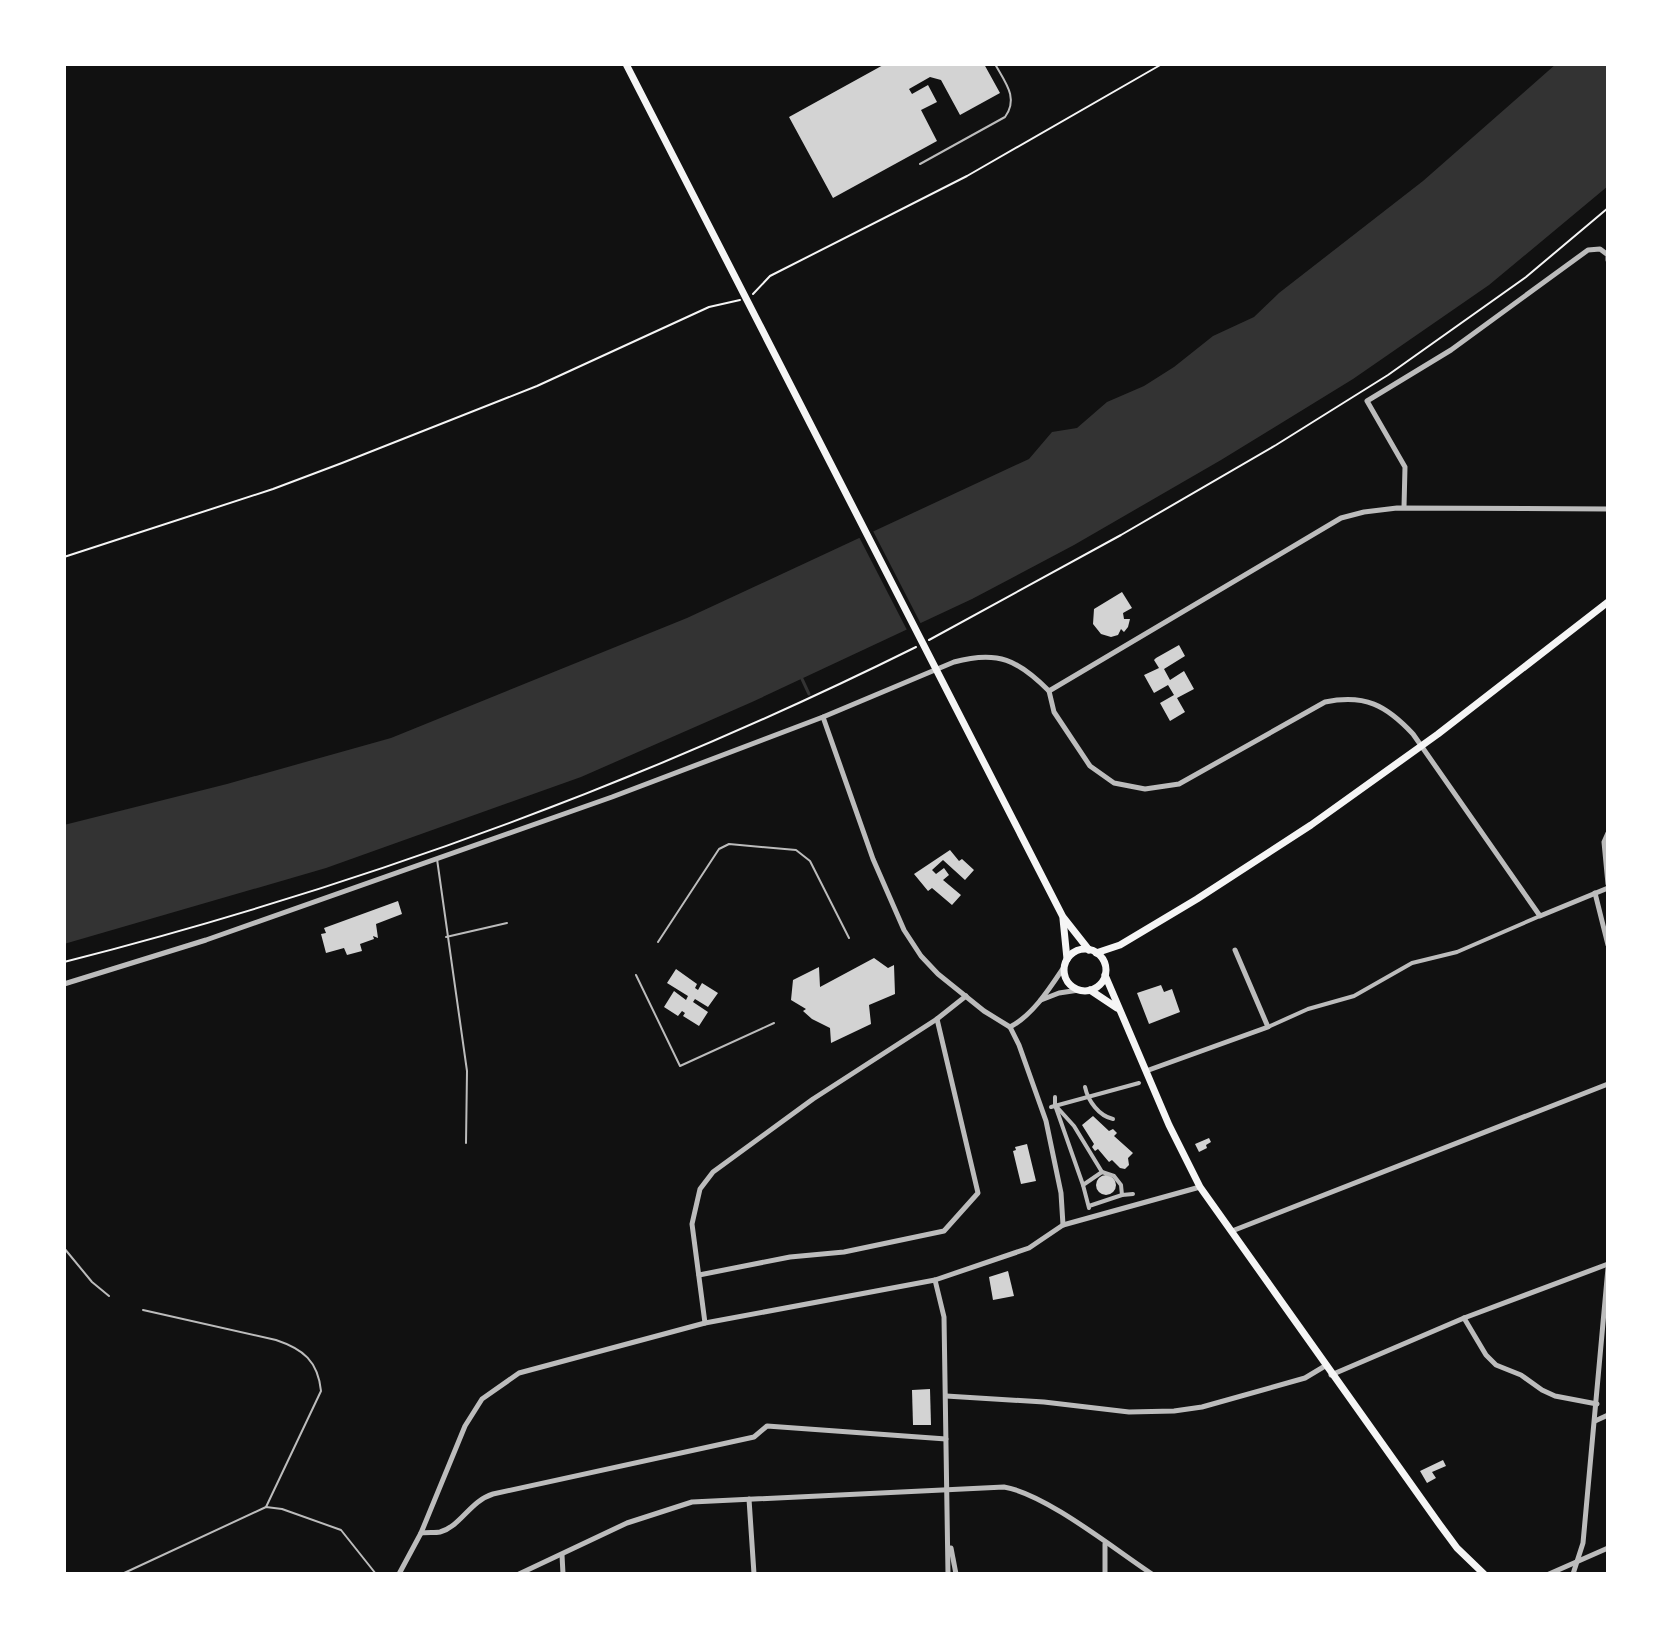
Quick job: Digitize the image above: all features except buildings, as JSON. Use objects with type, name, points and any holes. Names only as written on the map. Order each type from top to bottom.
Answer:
[{"type":"main road","points":[[626,64],[1063,917],[1105,965]]},
{"type":"main road","points":[[1066,963],[1076,951],[1120,945],[1284,843],[1422,746],[1608,602]]},
{"type":"main road","points":[[1063,917],[1066,979],[1079,990],[1090,990],[1099,985],[1105,975]]},
{"type":"main road","points":[[1120,945],[1105,965],[1105,975],[1169,1125],[1200,1187],[1457,1548],[1484,1574]]},
{"type":"main road","points":[[1090,990],[1119,1009]]},
{"type":"street","points":[[1404,508],[1405,467],[1367,401],[1451,350],[1588,250],[1600,249],[1608,255],[1608,260]]},
{"type":"street","points":[[1049,691],[1341,518],[1404,508],[1608,509]]},
{"type":"street","points":[[64,984],[206,940],[612,797],[823,717],[914,677],[976,656],[1002,658],[1027,669],[1049,691],[1054,712],[1083,759],[1106,779],[1134,788],[1155,789],[1179,784],[1325,702],[1361,699],[1390,713],[1411,732],[1540,916]]},
{"type":"street","points":[[823,717],[896,917],[921,956],[966,996],[1010,1027],[1019,1045],[1046,1121],[1061,1193],[1063,1225]]},
{"type":"street","points":[[1146,1071],[1268,1027],[1308,1009],[1354,996],[1412,963],[1457,952],[1595,893],[1608,886],[1604,842],[1608,833]]},
{"type":"street","points":[[1595,893],[1608,945]]},
{"type":"street","points":[[1235,950],[1268,1027]]},
{"type":"street","points":[[1010,1027],[1019,1023],[1040,1000],[1066,963]]},
{"type":"street","points":[[1040,1000],[1079,990]]},
{"type":"street","points":[[705,1323],[692,1224],[694,1208],[705,1179],[813,1099],[937,1019],[966,996]]},
{"type":"street","points":[[699,1275],[790,1257],[844,1252],[944,1231],[978,1193],[937,1019]]},
{"type":"street","points":[[1053,1106],[1139,1083]]},
{"type":"street","points":[[1231,1231],[1608,1084]]},
{"type":"street","points":[[1085,1087],[1087,1097],[1105,1118],[1113,1119]]},
{"type":"street","points":[[1055,1097],[1053,1106],[1089,1207],[1133,1194]]},
{"type":"street","points":[[1053,1106],[1074,1126],[1102,1172],[1124,1184],[1122,1195]]},
{"type":"street","points":[[1066,1136],[1074,1126]]},
{"type":"street","points":[[1083,1185],[1102,1172]]},
{"type":"street","points":[[399,1574],[421,1533],[465,1426],[482,1399],[519,1373],[705,1323],[935,1280],[1029,1248],[1063,1225],[1200,1187]]},
{"type":"street","points":[[1331,1375],[1464,1318],[1608,1266],[1583,1543],[1573,1574]]},
{"type":"street","points":[[935,1280],[944,1317],[948,1574]]},
{"type":"street","points":[[1464,1318],[1486,1355],[1496,1365],[1521,1375],[1555,1396],[1597,1404]]},
{"type":"street","points":[[946,1396],[1044,1402],[1129,1412],[1174,1411],[1202,1407],[1305,1378],[1325,1366]]},
{"type":"street","points":[[1595,1421],[1608,1415]]},
{"type":"street","points":[[421,1533],[441,1532],[479,1498],[754,1437],[767,1426],[946,1439]]},
{"type":"street","points":[[519,1574],[627,1523],[692,1502],[1004,1487],[1020,1490],[1042,1501],[1152,1574]]},
{"type":"street","points":[[749,1499],[754,1574]]},
{"type":"street","points":[[949,1542],[956,1574]]},
{"type":"street","points":[[1105,1543],[1105,1574]]},
{"type":"street","points":[[1549,1574],[1608,1548]]},
{"type":"street","points":[[562,1555],[563,1574]]},
{"type":"lane","points":[[920,164],[1005,117],[1011,105],[1011,93],[995,64]]},
{"type":"lane","points":[[658,942],[719,849],[729,844],[796,850],[804,854],[849,938]]},
{"type":"lane","points":[[437,858],[467,1071],[466,1143]]},
{"type":"lane","points":[[446,937],[507,923]]},
{"type":"lane","points":[[636,975],[680,1066],[774,1023]]},
{"type":"lane","points":[[64,1248],[92,1282],[109,1296]]},
{"type":"lane","points":[[143,1310],[276,1340],[297,1347],[310,1358],[319,1374],[321,1391],[266,1507]]},
{"type":"lane","points":[[122,1574],[266,1507],[282,1509],[341,1530],[376,1574]]},
{"type":"path","points":[[770,276],[967,176],[1162,64]]},
{"type":"path","points":[[64,962],[268,905],[507,824],[648,770],[962,624],[1276,445],[1388,375],[1526,277],[1608,208]]},
{"type":"path","points":[[64,557],[273,489],[356,458],[537,386],[717,304]]},
{"type":"shaded area","points":[[1556,64],[1608,64],[1608,186],[1489,285],[1353,379],[1221,460],[1074,545],[972,599],[752,702],[581,777],[326,868],[64,944],[64,825],[391,738],[687,618],[1029,459],[1052,432],[1077,428],[1107,402],[1144,386],[1213,336],[1254,317],[1279,293],[1423,181]]},
{"type":"pier","points":[[872,529],[923,628],[909,634],[858,535]]},
{"type":"waterway","points":[[802,679],[809,694]]}]
